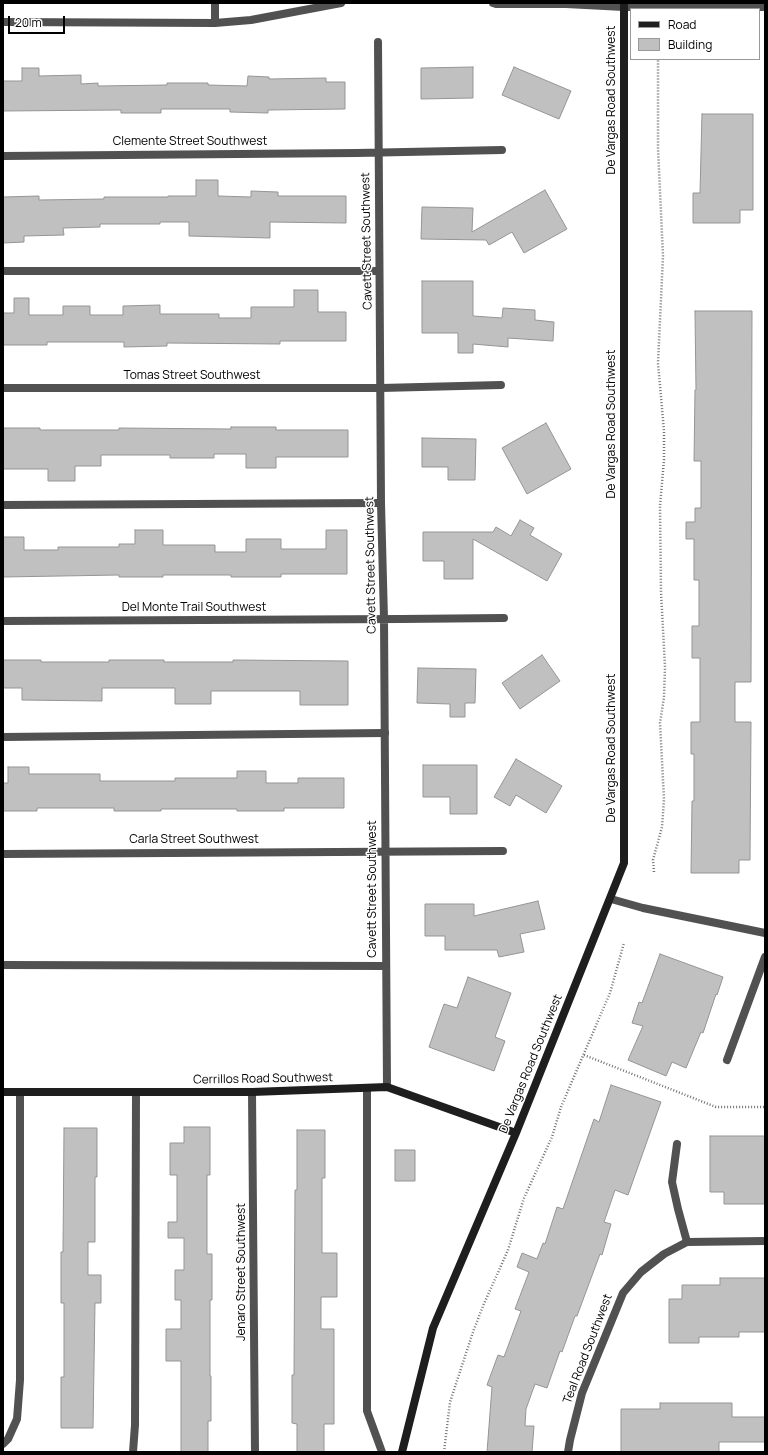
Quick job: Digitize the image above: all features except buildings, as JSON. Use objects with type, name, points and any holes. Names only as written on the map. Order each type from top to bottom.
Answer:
[{"type":"street","points":[[215,3],[215,23]]},
{"type":"street","points":[[3,22],[215,23],[251,20],[341,3]]},
{"type":"street","points":[[493,3],[765,7]]},
{"type":"street","name":"De Vargas Road Southwest","points":[[402,1452],[433,1328],[516,1133],[624,863],[624,5]]},
{"type":"street","name":"Cavett Street Southwest","points":[[378,42],[387,1088]]},
{"type":"street","name":"Clemente Street Southwest","points":[[3,156],[378,153],[502,150]]},
{"type":"street","points":[[3,271],[379,271]]},
{"type":"street","name":"Tomas Street Southwest","points":[[3,388],[381,388],[501,385]]},
{"type":"street","points":[[3,505],[381,502]]},
{"type":"street","name":"Del Monte Trail Southwest","points":[[3,621],[504,618]]},
{"type":"street","points":[[3,737],[384,733]]},
{"type":"street","name":"Carla Street Southwest","points":[[3,854],[503,851]]},
{"type":"street","points":[[610,899],[643,908],[765,933]]},
{"type":"street","points":[[727,1060],[765,957]]},
{"type":"street","points":[[3,964],[386,966]]},
{"type":"street","points":[[367,1088],[367,1411],[382,1452]]},
{"type":"street","name":"Cerrillos Road Southwest","points":[[3,1092],[252,1092],[387,1088],[516,1133]]},
{"type":"street","points":[[3,1444],[8,1439],[17,1419],[20,1380],[20,1092]]},
{"type":"street","points":[[133,1452],[135,1425],[136,1092]]},
{"type":"street","name":"Jenaro Street Southwest","points":[[252,1092],[255,1452]]},
{"type":"street","points":[[677,1144],[672,1182],[687,1242],[765,1241]]},
{"type":"street","name":"Teal Road Southwest","points":[[568,1452],[582,1393],[623,1293],[641,1272],[664,1254],[687,1242]]},
{"type":"path","points":[[654,872],[653,860],[662,827],[664,799],[660,723],[664,697],[665,667],[660,545],[660,506],[664,460],[664,432],[658,363],[663,256],[658,148],[658,60]]},
{"type":"path","points":[[444,1452],[450,1402],[476,1326],[493,1282],[508,1250],[524,1198],[552,1137],[561,1107],[610,993],[624,943]]},
{"type":"path","points":[[583,1054],[716,1107],[765,1108]]}]
